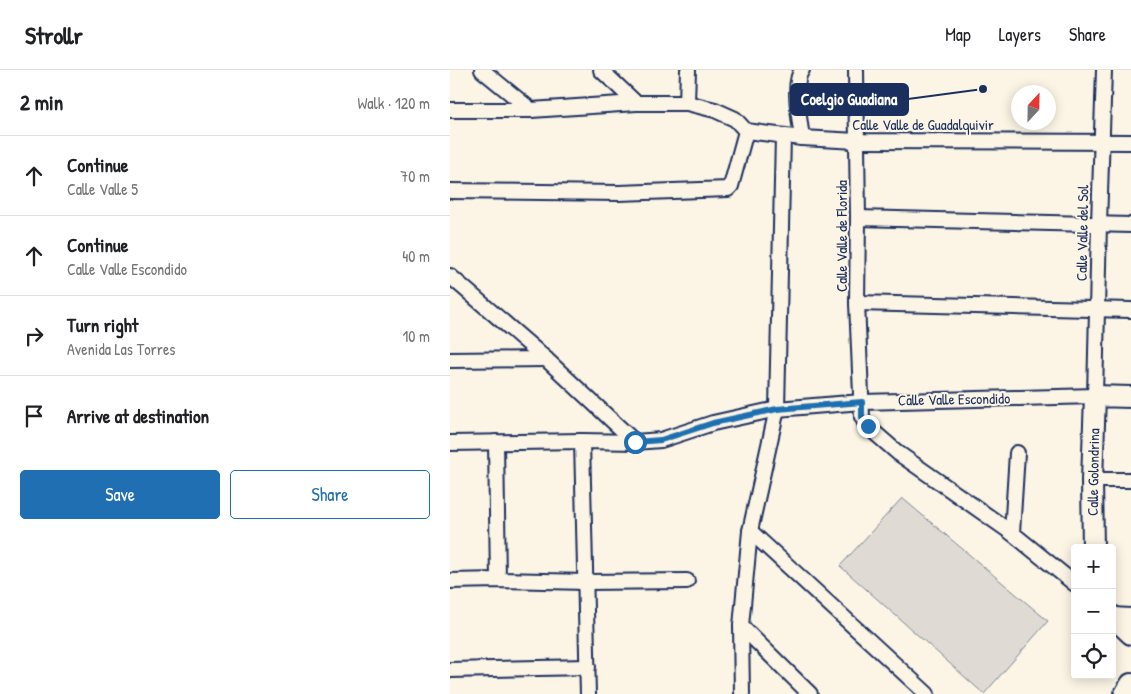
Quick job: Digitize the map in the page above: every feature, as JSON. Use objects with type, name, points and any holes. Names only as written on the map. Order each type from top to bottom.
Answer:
[{"type":"street","points":[[482,70],[531,110]]},
{"type":"street","points":[[601,70],[636,103]]},
{"type":"street","points":[[687,103],[688,70]]},
{"type":"street","points":[[802,70],[797,78],[802,138]]},
{"type":"street","name":"Calle Valle de Florida","points":[[856,70],[857,303],[862,417],[868,426],[898,453],[1012,533],[1071,581]]},
{"type":"street","name":"Calle Valle del Sol","points":[[1095,396],[1098,224],[1104,70]]},
{"type":"street","points":[[450,110],[531,110],[636,103],[687,103],[714,110],[735,120],[746,131],[731,186],[728,189],[619,193],[450,191]]},
{"type":"street","name":"Calle Valle de Guadalquivir","points":[[746,131],[802,138],[857,141],[1131,142]]},
{"type":"street","points":[[742,694],[741,626],[750,531],[777,409],[783,136]]},
{"type":"street","points":[[858,218],[1131,224]]},
{"type":"street","points":[[450,276],[546,359],[635,442]]},
{"type":"street","points":[[857,303],[1131,310]]},
{"type":"street","points":[[450,360],[546,359]]},
{"type":"street","name":"Calle Golondrina","points":[[1093,544],[1092,480],[1095,396]]},
{"type":"street","name":"Calle Valle Escondido","points":[[450,443],[635,442],[661,440],[713,423],[777,409],[862,402],[1131,396]]},
{"type":"street","points":[[582,441],[588,694]]},
{"type":"street","points":[[496,442],[498,580]]},
{"type":"street","points":[[1012,533],[1017,453]]},
{"type":"street","points":[[1092,480],[1131,480]]},
{"type":"street","points":[[750,531],[927,694]]},
{"type":"street","points":[[450,581],[687,581]]},
{"type":"street","points":[[1116,616],[1131,616]]},
{"type":"street","points":[[1116,620],[1131,634]]},
{"type":"street","points":[[741,626],[810,694]]},
{"type":"street","points":[[450,670],[588,666]]},
{"type":"street","points":[[1126,694],[1131,684]]},
{"type":"shaded area","points":[[902,498],[1048,621],[984,694],[840,566]]},
{"type":"place","name":"Coelgio Guadiana","points":[[983,89]]},
{"type":"route","points":[[635,442],[661,440],[713,423],[777,409],[862,402],[862,417],[868,426]]}]
